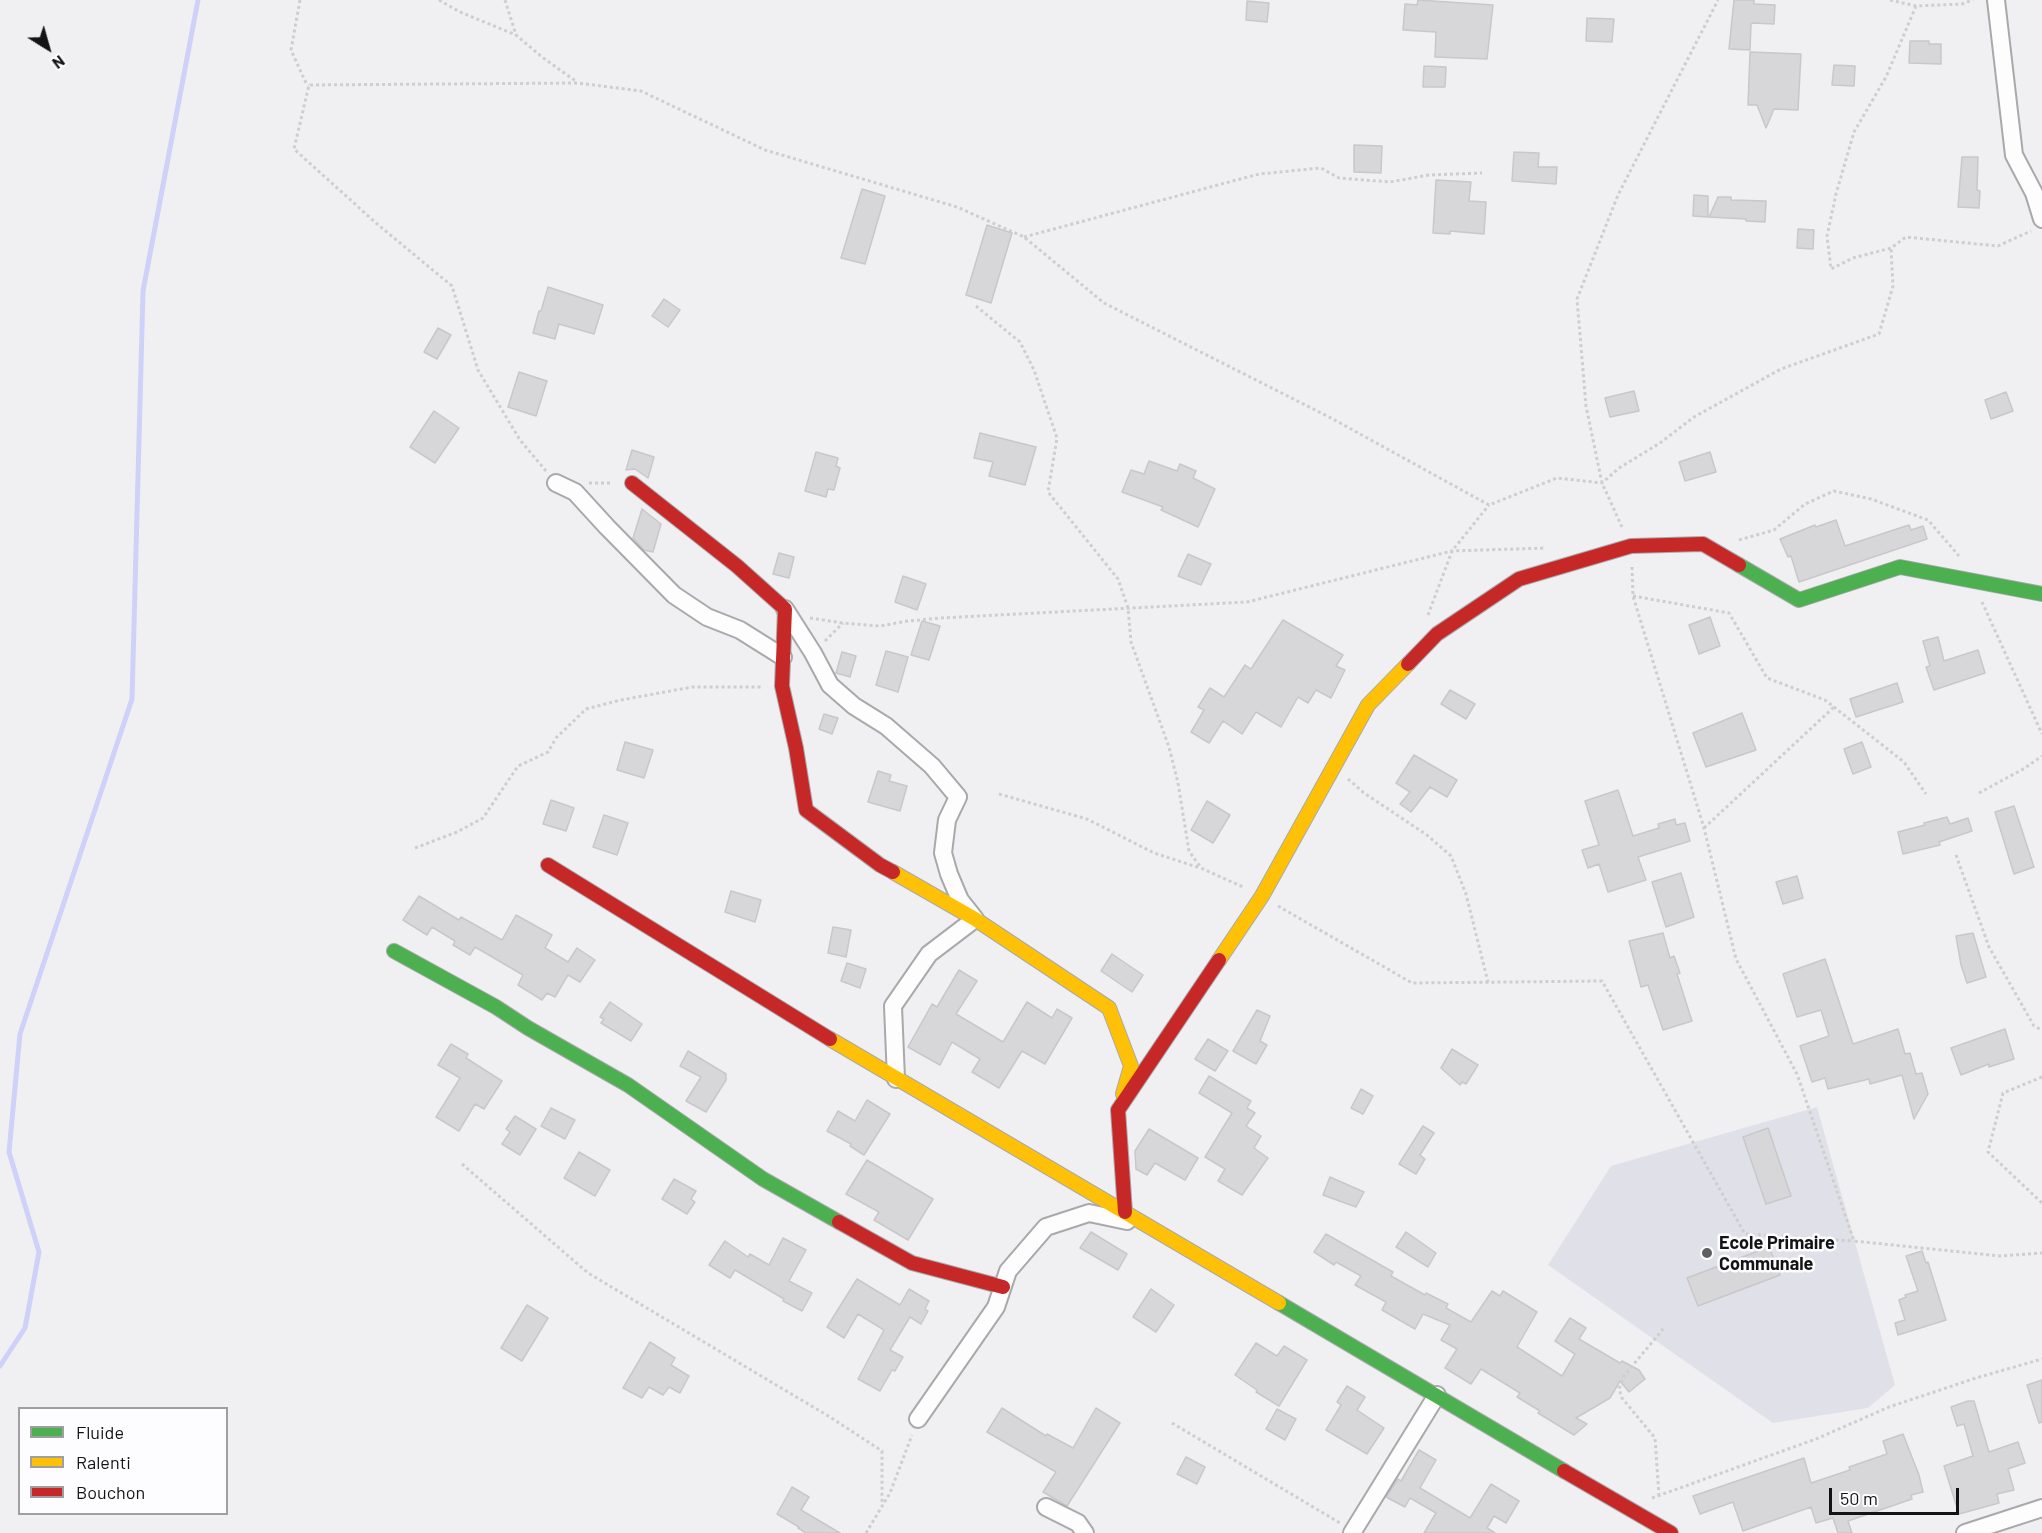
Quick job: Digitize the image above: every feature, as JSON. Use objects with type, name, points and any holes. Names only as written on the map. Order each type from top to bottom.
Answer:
[{"type":"street","points":[[1996,0],[2014,154],[2034,193],[2038,225]]},
{"type":"street","points":[[556,483],[575,492],[674,595],[707,616],[740,630],[783,657]]},
{"type":"street","points":[[632,483],[736,566],[785,609],[830,685],[854,706],[885,726],[944,779],[958,798],[947,820],[943,852],[960,900],[975,919]]},
{"type":"street","points":[[1118,1110],[1262,896],[1368,705],[1437,634],[1519,579],[1632,546],[1703,544],[1799,600],[1900,567],[2042,594]]},
{"type":"street","points":[[785,609],[782,686],[796,748],[806,810],[880,866],[975,919],[1109,1008],[1131,1066],[1118,1110],[1125,1212]]},
{"type":"street","points":[[548,866],[896,1079],[1671,1533]]},
{"type":"street","points":[[896,1079],[893,1006],[929,954],[975,919]]},
{"type":"street","points":[[394,951],[628,1084],[763,1179],[912,1263],[1003,1287]]},
{"type":"street","points":[[918,1419],[996,1307],[1008,1271],[1046,1227],[1089,1213],[1146,1224]]},
{"type":"street","points":[[1353,1532],[1437,1395]]},
{"type":"street","points":[[1046,1508],[1078,1523],[1084,1533]]},
{"type":"street","points":[[1965,1533],[2042,1508]]},
{"type":"path","points":[[300,0],[291,50],[309,85]]},
{"type":"path","points":[[439,0],[460,12],[516,34],[542,57],[578,83]]},
{"type":"path","points":[[505,0],[516,34]]},
{"type":"path","points":[[1718,0],[1618,195],[1577,299],[1586,406],[1602,483],[1632,546],[1633,596],[1704,828],[1736,959],[1797,1074],[1854,1241]]},
{"type":"path","points":[[1890,0],[1916,6],[1973,0]]},
{"type":"path","points":[[1916,6],[1886,77],[1854,132],[1836,194],[1827,236],[1831,269],[1853,258],[1890,248],[1906,237],[1998,246],[2038,225]]},
{"type":"path","points":[[309,85],[578,83],[641,91],[765,150],[957,207],[1023,237],[1104,303],[1331,418],[1489,504]]},
{"type":"path","points":[[309,85],[294,149],[376,223],[452,286],[478,370],[520,441],[556,483]]},
{"type":"path","points":[[1023,237],[1258,174],[1321,168],[1339,178],[1390,182],[1429,175],[1482,173]]},
{"type":"path","points":[[1427,617],[1452,551],[1489,504],[1557,478],[1602,483],[1619,468],[1694,417],[1781,369],[1879,334],[1893,286],[1890,248]]},
{"type":"path","points":[[976,306],[1020,342],[1034,370],[1057,438],[1048,492],[1118,579],[1128,608],[1131,642],[1179,783],[1189,851],[1201,868]]},
{"type":"path","points":[[589,483],[632,483]]},
{"type":"path","points":[[1712,549],[1774,530],[1805,504],[1834,491],[1870,500],[1928,520],[1956,551],[1972,580],[2042,734]]},
{"type":"path","points":[[785,609],[808,617],[880,626],[941,618],[1247,602],[1452,551],[1548,548]]},
{"type":"path","points":[[1633,596],[1729,613],[1767,678],[1825,700],[1904,762],[1926,794]]},
{"type":"path","points":[[813,653],[843,623]]},
{"type":"path","points":[[415,848],[458,832],[483,818],[518,766],[548,752],[556,738],[586,709],[692,687],[782,686]]},
{"type":"path","points":[[1704,828],[1834,707]]},
{"type":"path","points":[[1979,793],[2042,756]]},
{"type":"path","points":[[1333,766],[1364,793],[1427,835],[1451,856],[1466,894],[1488,982]]},
{"type":"path","points":[[999,794],[1087,819],[1154,853],[1201,868],[1262,896],[1412,983],[1602,981],[1744,1234],[1854,1241],[2000,1256],[2042,1253]]},
{"type":"path","points":[[1956,855],[1989,947],[2034,1026],[2042,1030]]},
{"type":"path","points":[[2042,1077],[2003,1093],[1988,1152],[2042,1203]]},
{"type":"path","points":[[462,1164],[588,1273],[830,1417],[882,1451],[882,1505]]},
{"type":"path","points":[[1659,1496],[1655,1438],[1622,1398],[1619,1389],[1623,1377],[1664,1328]]},
{"type":"path","points":[[1625,1506],[1659,1496],[1816,1439],[1889,1407],[1908,1403],[1976,1378],[2042,1359]]},
{"type":"path","points":[[866,1533],[890,1493],[918,1419]]},
{"type":"path","points":[[1172,1424],[1353,1532]]},
{"type":"shaded area","name":"Ecole Primaire Communale","points":[[1817,1107],[1895,1385],[1868,1408],[1773,1423],[1548,1265],[1611,1166]]},
{"type":"building","points":[[1418,0],[1493,5],[1487,59],[1435,57],[1436,32],[1403,30],[1405,4],[1417,5]]},
{"type":"building","points":[[1734,0],[1754,0],[1754,4],[1775,5],[1774,24],[1751,24],[1750,50],[1729,49]]},
{"type":"building","points":[[1247,1],[1269,3],[1267,22],[1246,20]]},
{"type":"building","points":[[1587,18],[1614,19],[1612,42],[1586,41]]},
{"type":"building","points":[[1910,41],[1929,41],[1929,44],[1941,44],[1941,64],[1909,63]]},
{"type":"building","points":[[1750,52],[1801,54],[1798,110],[1774,109],[1766,128],[1757,105],[1748,105]]},
{"type":"building","points":[[1834,65],[1855,66],[1854,86],[1832,85]]},
{"type":"building","points":[[1424,66],[1446,67],[1445,87],[1423,87]]},
{"type":"building","points":[[1354,145],[1382,146],[1381,173],[1354,172]]},
{"type":"building","points":[[1514,152],[1539,153],[1538,167],[1557,167],[1556,184],[1512,181]]},
{"type":"building","points":[[1962,157],[1978,157],[1979,208],[1958,207]]},
{"type":"building","points":[[1436,180],[1471,182],[1469,201],[1486,202],[1484,234],[1450,231],[1450,234],[1433,233]]},
{"type":"building","points":[[862,189],[885,196],[865,264],[841,258]]},
{"type":"building","points":[[1694,195],[1708,196],[1708,217],[1693,216]]},
{"type":"building","points":[[1718,197],[1731,197],[1731,200],[1766,201],[1765,222],[1709,217]]},
{"type":"building","points":[[987,225],[1012,233],[991,303],[966,295]]},
{"type":"building","points":[[1798,229],[1814,230],[1813,249],[1797,248]]},
{"type":"building","points":[[548,287],[603,305],[594,334],[559,324],[555,339],[533,333]]},
{"type":"building","points":[[664,299],[680,310],[668,327],[652,316]]},
{"type":"building","points":[[438,328],[451,335],[437,359],[424,352]]},
{"type":"building","points":[[519,372],[547,381],[536,416],[508,407]]},
{"type":"building","points":[[1634,391],[1639,411],[1610,417],[1605,398]]},
{"type":"building","points":[[2006,392],[2013,411],[1991,419],[1985,400]]},
{"type":"building","points":[[434,411],[459,428],[435,463],[410,447]]},
{"type":"building","points":[[980,433],[1036,447],[1025,485],[989,476],[993,462],[974,458]]},
{"type":"building","points":[[632,450],[654,457],[648,478],[635,469],[626,470]]},
{"type":"building","points":[[816,452],[838,458],[836,466],[840,468],[834,490],[828,489],[826,497],[805,491]]},
{"type":"building","points":[[1710,452],[1716,472],[1685,481],[1679,462]]},
{"type":"building","points":[[1149,461],[1177,471],[1180,464],[1196,471],[1193,478],[1215,489],[1198,527],[1161,510],[1163,507],[1122,492],[1131,470],[1144,474]]},
{"type":"building","points":[[642,509],[661,524],[653,552],[644,550],[633,538]]},
{"type":"building","points":[[1836,520],[1845,546],[1909,525],[1911,530],[1923,526],[1927,539],[1799,582],[1791,556],[1788,557],[1780,539],[1815,525],[1816,527]]},
{"type":"building","points":[[779,553],[794,557],[789,578],[773,574]]},
{"type":"building","points":[[1188,554],[1211,564],[1201,585],[1178,576]]},
{"type":"building","points":[[903,576],[926,584],[917,610],[895,602]]},
{"type":"building","points":[[1710,617],[1720,646],[1699,654],[1689,625]]},
{"type":"building","points":[[1283,620],[1343,655],[1336,666],[1345,670],[1331,698],[1316,690],[1308,703],[1298,697],[1281,727],[1256,712],[1242,734],[1223,721],[1209,743],[1191,732],[1204,710],[1198,707],[1210,688],[1224,697],[1245,665],[1251,669]]},
{"type":"building","points":[[922,621],[940,626],[929,660],[911,655]]},
{"type":"building","points":[[1938,637],[1944,661],[1978,650],[1985,673],[1934,690],[1926,667],[1930,666],[1923,641]]},
{"type":"building","points":[[886,651],[908,657],[898,692],[876,685]]},
{"type":"building","points":[[842,652],[856,656],[850,677],[836,673]]},
{"type":"building","points":[[1897,683],[1903,702],[1856,717],[1850,699]]},
{"type":"building","points":[[1450,690],[1475,704],[1466,719],[1441,704]]},
{"type":"building","points":[[1742,713],[1756,750],[1706,767],[1693,733]]},
{"type":"building","points":[[824,714],[838,718],[832,734],[819,729]]},
{"type":"building","points":[[625,742],[653,750],[644,778],[617,770]]},
{"type":"building","points":[[1862,742],[1871,767],[1853,774],[1844,749]]},
{"type":"building","points":[[1414,755],[1457,780],[1447,797],[1430,787],[1411,812],[1400,804],[1410,792],[1396,783]]},
{"type":"building","points":[[878,771],[891,775],[889,781],[907,786],[900,811],[868,802]]},
{"type":"building","points":[[1618,790],[1633,836],[1659,828],[1658,824],[1675,819],[1676,825],[1685,823],[1690,841],[1638,857],[1646,880],[1608,892],[1599,864],[1588,868],[1582,850],[1599,845],[1585,801]]},
{"type":"building","points":[[551,800],[574,808],[566,831],[543,824]]},
{"type":"building","points":[[1207,801],[1230,815],[1213,843],[1191,830]]},
{"type":"building","points":[[2014,806],[2034,867],[2014,874],[1995,812]]},
{"type":"building","points":[[604,815],[628,823],[617,855],[593,847]]},
{"type":"building","points":[[1947,817],[1950,824],[1968,818],[1972,831],[1939,842],[1940,845],[1903,854],[1898,832]]},
{"type":"building","points":[[1681,873],[1694,917],[1666,927],[1652,882]]},
{"type":"building","points":[[1797,876],[1803,898],[1783,904],[1776,882]]},
{"type":"building","points":[[731,891],[761,900],[755,922],[725,912]]},
{"type":"building","points":[[419,896],[459,920],[461,917],[502,940],[516,915],[552,935],[545,948],[568,962],[577,948],[595,960],[580,982],[568,975],[555,997],[547,993],[542,1000],[518,985],[523,975],[482,951],[475,947],[470,955],[453,945],[455,941],[432,927],[427,935],[403,920]]},
{"type":"building","points":[[833,927],[851,930],[846,957],[828,953]]},
{"type":"building","points":[[1663,933],[1670,958],[1674,956],[1680,973],[1677,974],[1692,1021],[1663,1030],[1648,985],[1641,987],[1629,941]]},
{"type":"building","points":[[1973,933],[1986,977],[1967,983],[1956,936]]},
{"type":"building","points":[[1112,954],[1143,975],[1132,992],[1101,971]]},
{"type":"building","points":[[1825,959],[1853,1044],[1898,1029],[1905,1054],[1910,1053],[1916,1074],[1922,1073],[1928,1094],[1914,1119],[1902,1075],[1870,1084],[1869,1079],[1828,1089],[1825,1078],[1812,1082],[1800,1046],[1829,1036],[1821,1010],[1797,1017],[1783,974]]},
{"type":"building","points":[[847,963],[866,969],[860,988],[841,981]]},
{"type":"building","points":[[959,970],[977,981],[956,1014],[1003,1042],[1027,1002],[1052,1018],[1057,1009],[1072,1018],[1045,1064],[1022,1051],[999,1088],[972,1072],[980,1059],[952,1042],[940,1065],[908,1047],[932,1004],[937,1007]]},
{"type":"building","points":[[610,1002],[642,1024],[631,1041],[601,1023],[604,1019],[600,1017]]},
{"type":"building","points":[[1257,1010],[1270,1016],[1260,1041],[1267,1045],[1256,1064],[1233,1051]]},
{"type":"building","points":[[2005,1029],[2014,1059],[1989,1067],[1989,1064],[1961,1075],[1951,1048]]},
{"type":"building","points":[[1208,1039],[1228,1051],[1215,1071],[1195,1059]]},
{"type":"building","points":[[451,1044],[468,1054],[466,1058],[502,1081],[484,1109],[475,1104],[459,1131],[436,1117],[460,1078],[438,1065]]},
{"type":"building","points":[[1452,1049],[1478,1065],[1466,1084],[1462,1082],[1460,1085],[1441,1068]]},
{"type":"building","points":[[688,1051],[726,1074],[726,1080],[706,1112],[686,1101],[701,1077],[680,1066]]},
{"type":"building","points":[[1209,1076],[1251,1101],[1247,1108],[1255,1113],[1246,1126],[1261,1136],[1254,1148],[1268,1158],[1242,1195],[1218,1181],[1225,1169],[1205,1157],[1232,1113],[1199,1093]]},
{"type":"building","points":[[1361,1089],[1373,1096],[1363,1114],[1351,1108]]},
{"type":"building","points":[[867,1100],[890,1114],[864,1155],[850,1146],[851,1144],[827,1131],[838,1111],[855,1121]]},
{"type":"building","points":[[551,1108],[575,1120],[565,1139],[541,1126]]},
{"type":"building","points":[[515,1116],[536,1129],[520,1155],[502,1144],[510,1132],[506,1129]]},
{"type":"building","points":[[1423,1126],[1434,1133],[1420,1155],[1425,1159],[1416,1174],[1399,1164]]},
{"type":"building","points":[[1768,1128],[1791,1196],[1766,1204],[1743,1137]]},
{"type":"building","points":[[1149,1129],[1198,1158],[1185,1180],[1155,1163],[1147,1175],[1136,1169],[1135,1151]]},
{"type":"building","points":[[579,1152],[610,1170],[595,1196],[564,1178]]},
{"type":"building","points":[[867,1160],[933,1199],[908,1240],[874,1220],[879,1212],[846,1194]]},
{"type":"building","points":[[1330,1177],[1364,1192],[1356,1207],[1323,1195]]},
{"type":"building","points":[[674,1179],[696,1191],[691,1199],[695,1202],[687,1214],[662,1199]]},
{"type":"building","points":[[1091,1232],[1127,1254],[1118,1270],[1080,1248]]},
{"type":"building","points":[[1406,1232],[1436,1253],[1428,1267],[1396,1247]]},
{"type":"building","points":[[1326,1234],[1393,1272],[1391,1276],[1425,1295],[1426,1293],[1448,1304],[1446,1308],[1471,1322],[1492,1291],[1500,1296],[1503,1291],[1537,1312],[1517,1347],[1562,1376],[1575,1354],[1555,1341],[1570,1318],[1586,1328],[1579,1339],[1620,1363],[1622,1361],[1639,1370],[1645,1379],[1629,1392],[1620,1381],[1610,1398],[1576,1418],[1587,1424],[1574,1435],[1517,1397],[1520,1393],[1481,1369],[1471,1384],[1445,1368],[1457,1349],[1441,1340],[1450,1325],[1423,1314],[1415,1329],[1382,1310],[1386,1302],[1355,1285],[1361,1276],[1336,1262],[1334,1265],[1314,1252]]},
{"type":"building","points":[[783,1238],[806,1250],[789,1281],[812,1293],[802,1311],[735,1270],[730,1278],[709,1265],[725,1241],[748,1257],[750,1254],[769,1265]]},
{"type":"building","points":[[1769,1247],[1780,1275],[1698,1306],[1687,1278]]},
{"type":"building","points":[[1922,1251],[1926,1263],[1928,1262],[1946,1320],[1898,1335],[1895,1323],[1905,1320],[1899,1300],[1906,1297],[1905,1295],[1918,1291],[1906,1256]]},
{"type":"building","points":[[857,1279],[900,1305],[909,1289],[929,1301],[925,1309],[928,1311],[921,1324],[910,1317],[890,1350],[903,1357],[895,1371],[892,1370],[880,1391],[858,1379],[884,1330],[858,1314],[844,1338],[827,1327]]},
{"type":"building","points":[[1151,1289],[1174,1305],[1156,1332],[1133,1317]]},
{"type":"building","points":[[527,1305],[548,1318],[522,1361],[501,1348]]},
{"type":"building","points":[[650,1342],[675,1358],[671,1365],[689,1376],[680,1393],[669,1387],[663,1395],[649,1387],[642,1398],[623,1388]]},
{"type":"building","points":[[1256,1343],[1277,1356],[1284,1346],[1307,1360],[1279,1406],[1256,1392],[1257,1390],[1235,1375]]},
{"type":"building","points":[[2042,1380],[2042,1422],[2039,1423],[2027,1385]]},
{"type":"building","points":[[1347,1386],[1365,1397],[1357,1410],[1384,1428],[1367,1454],[1326,1430],[1341,1405],[1337,1402]]},
{"type":"building","points":[[1974,1401],[1989,1452],[2018,1442],[2025,1463],[2008,1469],[2014,1490],[1997,1494],[1999,1503],[1959,1514],[1944,1466],[1973,1456],[1964,1424],[1957,1426],[1951,1407]]},
{"type":"building","points":[[1002,1408],[1046,1436],[1047,1434],[1073,1448],[1096,1408],[1120,1423],[1067,1506],[1043,1492],[1056,1472],[987,1432]]},
{"type":"building","points":[[1277,1409],[1296,1419],[1285,1440],[1266,1429]]},
{"type":"building","points":[[1903,1434],[1923,1492],[1911,1495],[1912,1499],[1848,1521],[1852,1533],[1838,1533],[1833,1518],[1816,1523],[1811,1507],[1743,1531],[1733,1502],[1700,1514],[1693,1496],[1804,1458],[1811,1483],[1887,1454],[1883,1441]]},
{"type":"building","points":[[1419,1450],[1436,1460],[1420,1488],[1470,1518],[1491,1484],[1519,1501],[1506,1523],[1494,1516],[1487,1528],[1495,1533],[1424,1533],[1436,1513],[1410,1498],[1405,1507],[1386,1497],[1398,1479],[1401,1481]]},
{"type":"building","points":[[1186,1457],[1205,1467],[1197,1484],[1177,1474]]},
{"type":"building","points":[[792,1487],[809,1497],[801,1510],[840,1533],[806,1533],[777,1514]]},
{"type":"waterway","points":[[0,1366],[25,1328],[39,1252],[9,1152],[20,1034],[132,699],[143,291],[198,0]]},
{"type":"traffic: fast","points":[[1739,565],[1799,600],[1900,567],[2042,594]]},
{"type":"traffic: fast","points":[[394,951],[496,1007],[528,1028],[628,1085],[763,1179],[839,1222]]},
{"type":"traffic: fast","points":[[1279,1303],[1564,1471]]},
{"type":"traffic: slow","points":[[1219,960],[1262,896],[1368,705],[1408,664]]},
{"type":"traffic: slow","points":[[893,872],[975,919],[1109,1008],[1131,1066],[1123,1094]]},
{"type":"traffic: slow","points":[[830,1039],[1279,1303]]},
{"type":"traffic: jam","points":[[632,483],[737,566],[785,609],[782,686],[796,748],[806,810],[880,865],[893,872]]},
{"type":"traffic: jam","points":[[1408,664],[1437,634],[1519,579],[1631,546],[1703,544],[1739,565]]},
{"type":"traffic: jam","points":[[548,865],[830,1039]]},
{"type":"traffic: jam","points":[[1125,1212],[1118,1110],[1219,960]]},
{"type":"traffic: jam","points":[[839,1222],[912,1263],[1003,1287]]},
{"type":"traffic: jam","points":[[1564,1471],[1671,1533]]},
{"type":"place","name":"Ecole Primaire Communale","points":[[1707,1253]]}]
